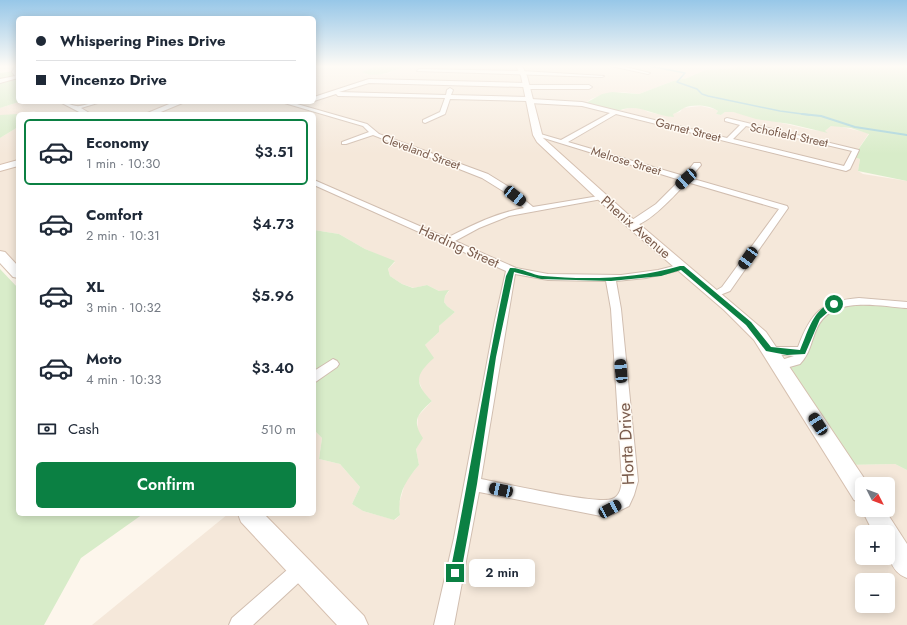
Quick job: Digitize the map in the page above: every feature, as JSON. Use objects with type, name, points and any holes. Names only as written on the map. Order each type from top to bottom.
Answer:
[{"type":"main road","name":"Phenix Avenue","points":[[528,95],[537,135],[549,151],[748,324],[769,350],[855,482]]},
{"type":"main road","points":[[156,112],[176,104]]},
{"type":"main road","points":[[0,168],[16,164]]},
{"type":"main road","points":[[0,255],[16,272]]},
{"type":"main road","points":[[251,516],[355,625]]},
{"type":"main road","points":[[895,546],[907,566]]},
{"type":"street","points":[[316,98],[327,95]]},
{"type":"street","points":[[377,95],[448,97],[458,95]]},
{"type":"street","name":"Garnet Street","points":[[554,95],[571,102],[846,169]]},
{"type":"street","points":[[425,120],[443,114],[448,97]]},
{"type":"street","points":[[67,104],[84,112]]},
{"type":"street","points":[[75,108],[90,104]]},
{"type":"street","name":"Cleveland Street","points":[[291,104],[312,112]]},
{"type":"street","points":[[564,142],[615,112]]},
{"type":"street","name":"Cleveland Street","points":[[316,113],[365,125],[372,132],[485,176],[506,189],[530,209]]},
{"type":"street","points":[[727,120],[746,124]]},
{"type":"street","name":"Schofield Street","points":[[728,140],[746,124],[856,150],[846,169]]},
{"type":"street","points":[[344,142],[372,132]]},
{"type":"street","name":"Melrose Street","points":[[537,135],[784,208],[726,289],[715,294]]},
{"type":"street","points":[[632,224],[651,212],[686,179],[697,165]]},
{"type":"street","name":"Harding Street","points":[[316,183],[512,270],[541,277],[611,279],[661,274],[682,267]]},
{"type":"street","points":[[448,241],[498,216],[602,197]]},
{"type":"street","points":[[444,625],[472,484],[493,357],[509,276],[512,270]]},
{"type":"street","name":"Horta Drive","points":[[472,484],[592,508],[610,509],[621,503],[626,497],[630,481],[616,309],[611,279]]},
{"type":"street","points":[[779,365],[796,361],[803,352],[817,318],[828,306],[861,302],[907,305]]},
{"type":"street","points":[[769,350],[803,352]]},
{"type":"street","points":[[316,377],[333,364]]},
{"type":"street","points":[[239,625],[301,569]]},
{"type":"shaded area","points":[[316,95],[602,95],[591,99],[584,104],[615,112],[633,107],[641,108],[648,112],[673,117],[672,114],[680,112],[683,108],[701,106],[718,111],[716,114],[721,115],[725,112],[733,112],[812,130],[825,131],[831,126],[837,126],[869,133],[853,157],[860,159],[858,171],[863,174],[907,181],[907,305],[846,465],[895,464],[907,470],[907,625],[92,625],[226,516],[316,516],[316,432],[322,438],[319,459],[340,464],[360,487],[352,504],[363,511],[395,520],[400,515],[399,504],[406,480],[419,465],[416,449],[418,416],[432,401],[424,394],[418,379],[425,345],[439,332],[439,326],[455,312],[444,302],[445,296],[449,291],[439,291],[427,285],[414,288],[402,284],[390,276],[388,269],[395,262],[365,249],[339,234],[316,230],[316,112],[34,111],[16,112],[16,114],[8,116],[0,115],[0,108],[16,103],[316,104]]},
{"type":"shaded area","points":[[16,128],[16,273],[0,256],[0,138]]},
{"type":"green space","points":[[0,95],[16,95],[16,103],[0,108]]},
{"type":"green space","points":[[600,95],[907,95],[907,181],[858,171],[860,159],[853,157],[869,134],[851,128],[831,126],[825,131],[828,133],[790,124],[756,119],[733,112],[725,112],[721,115],[716,114],[718,111],[710,107],[701,106],[684,108],[673,114],[674,117],[638,108],[623,109],[615,112],[584,104]]},
{"type":"green space","points":[[16,114],[16,128],[0,138],[0,115]]},
{"type":"green space","points":[[316,230],[339,234],[365,249],[395,261],[388,269],[390,276],[402,284],[413,288],[427,285],[439,291],[449,290],[445,296],[444,302],[455,312],[439,326],[439,332],[425,345],[434,358],[423,369],[419,379],[422,389],[432,401],[423,410],[418,418],[417,426],[423,438],[416,449],[419,465],[406,482],[401,494],[399,507],[400,515],[394,520],[363,511],[352,504],[360,487],[340,464],[319,459],[322,438],[316,432]]},
{"type":"green space","points":[[0,269],[16,286],[16,516],[140,516],[81,558],[44,625],[0,625]]},
{"type":"green space","points":[[833,303],[907,305],[907,470],[895,464],[846,465],[782,365],[797,361],[813,320],[825,307]]},
{"type":"waterway","points":[[706,95],[780,111],[804,114]]},
{"type":"waterway","points":[[804,114],[821,116],[855,127],[907,135]]},
{"type":"waterway","points":[[804,114],[810,115]]},
{"type":"route","points":[[455,573],[462,543],[493,357],[509,276],[512,270],[541,277],[611,279],[661,274],[682,267],[748,324],[760,336],[769,350],[787,352],[803,352],[817,318],[828,306],[834,304]]}]
